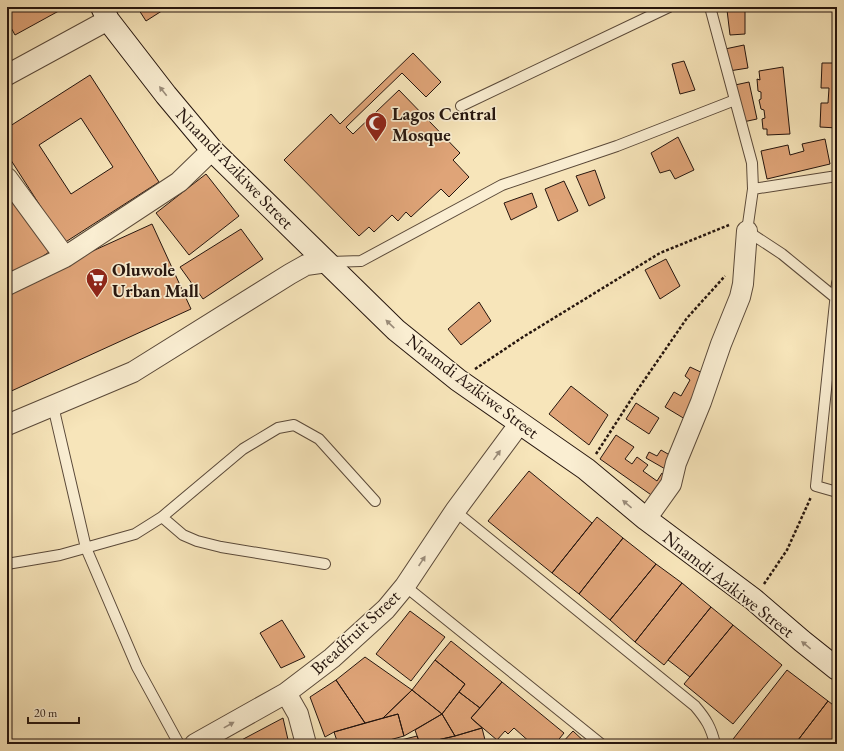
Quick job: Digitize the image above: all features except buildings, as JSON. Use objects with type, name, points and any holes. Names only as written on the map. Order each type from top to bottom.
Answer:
[{"type":"main road","name":"Nnamdi Azikiwe Street","points":[[105,14],[166,95],[212,150],[396,330],[458,380],[586,469],[646,519],[753,599],[837,669]]},
{"type":"street","points":[[7,75],[105,14]]},
{"type":"street","points":[[7,285],[65,257],[179,182],[212,150]]},
{"type":"street","points":[[7,178],[65,257]]},
{"type":"street","points":[[646,519],[671,484],[676,463],[701,402],[721,344],[740,297],[743,284],[748,224]]},
{"type":"street","points":[[7,425],[133,372],[290,274],[306,265],[327,262]]},
{"type":"street","name":"Breadfruit Street","points":[[195,744],[286,692],[332,658],[386,609],[405,586],[455,511],[520,423]]},
{"type":"street","points":[[286,692],[298,714],[306,744]]},
{"type":"lane","points":[[461,106],[669,7]]},
{"type":"lane","points":[[710,7],[752,163],[753,189],[748,224],[836,299]]},
{"type":"lane","points":[[327,262],[361,260],[502,185],[617,146],[735,100]]},
{"type":"lane","points":[[753,189],[837,176]]},
{"type":"lane","points":[[837,283],[816,486],[837,492]]},
{"type":"lane","points":[[53,406],[86,548],[137,668],[179,744]]},
{"type":"lane","points":[[7,564],[60,555],[135,534],[162,517],[243,449],[278,428],[294,425],[319,439],[375,501]]},
{"type":"lane","points":[[455,511],[695,706],[705,717],[712,730],[715,744]]},
{"type":"lane","points":[[162,517],[183,535],[197,541],[221,547],[325,564]]},
{"type":"lane","points":[[405,586],[601,744]]},
{"type":"path","points":[[458,380],[523,337],[660,254],[748,224]]},
{"type":"path","points":[[586,469],[634,395],[687,318],[719,282],[746,256]]},
{"type":"path","points":[[753,599],[787,550],[816,486]]},
{"type":"place","name":"Lagos Central Mosque","points":[[376,142]]},
{"type":"place","name":"Oluwole Urban Mall","points":[[97,298]]}]
